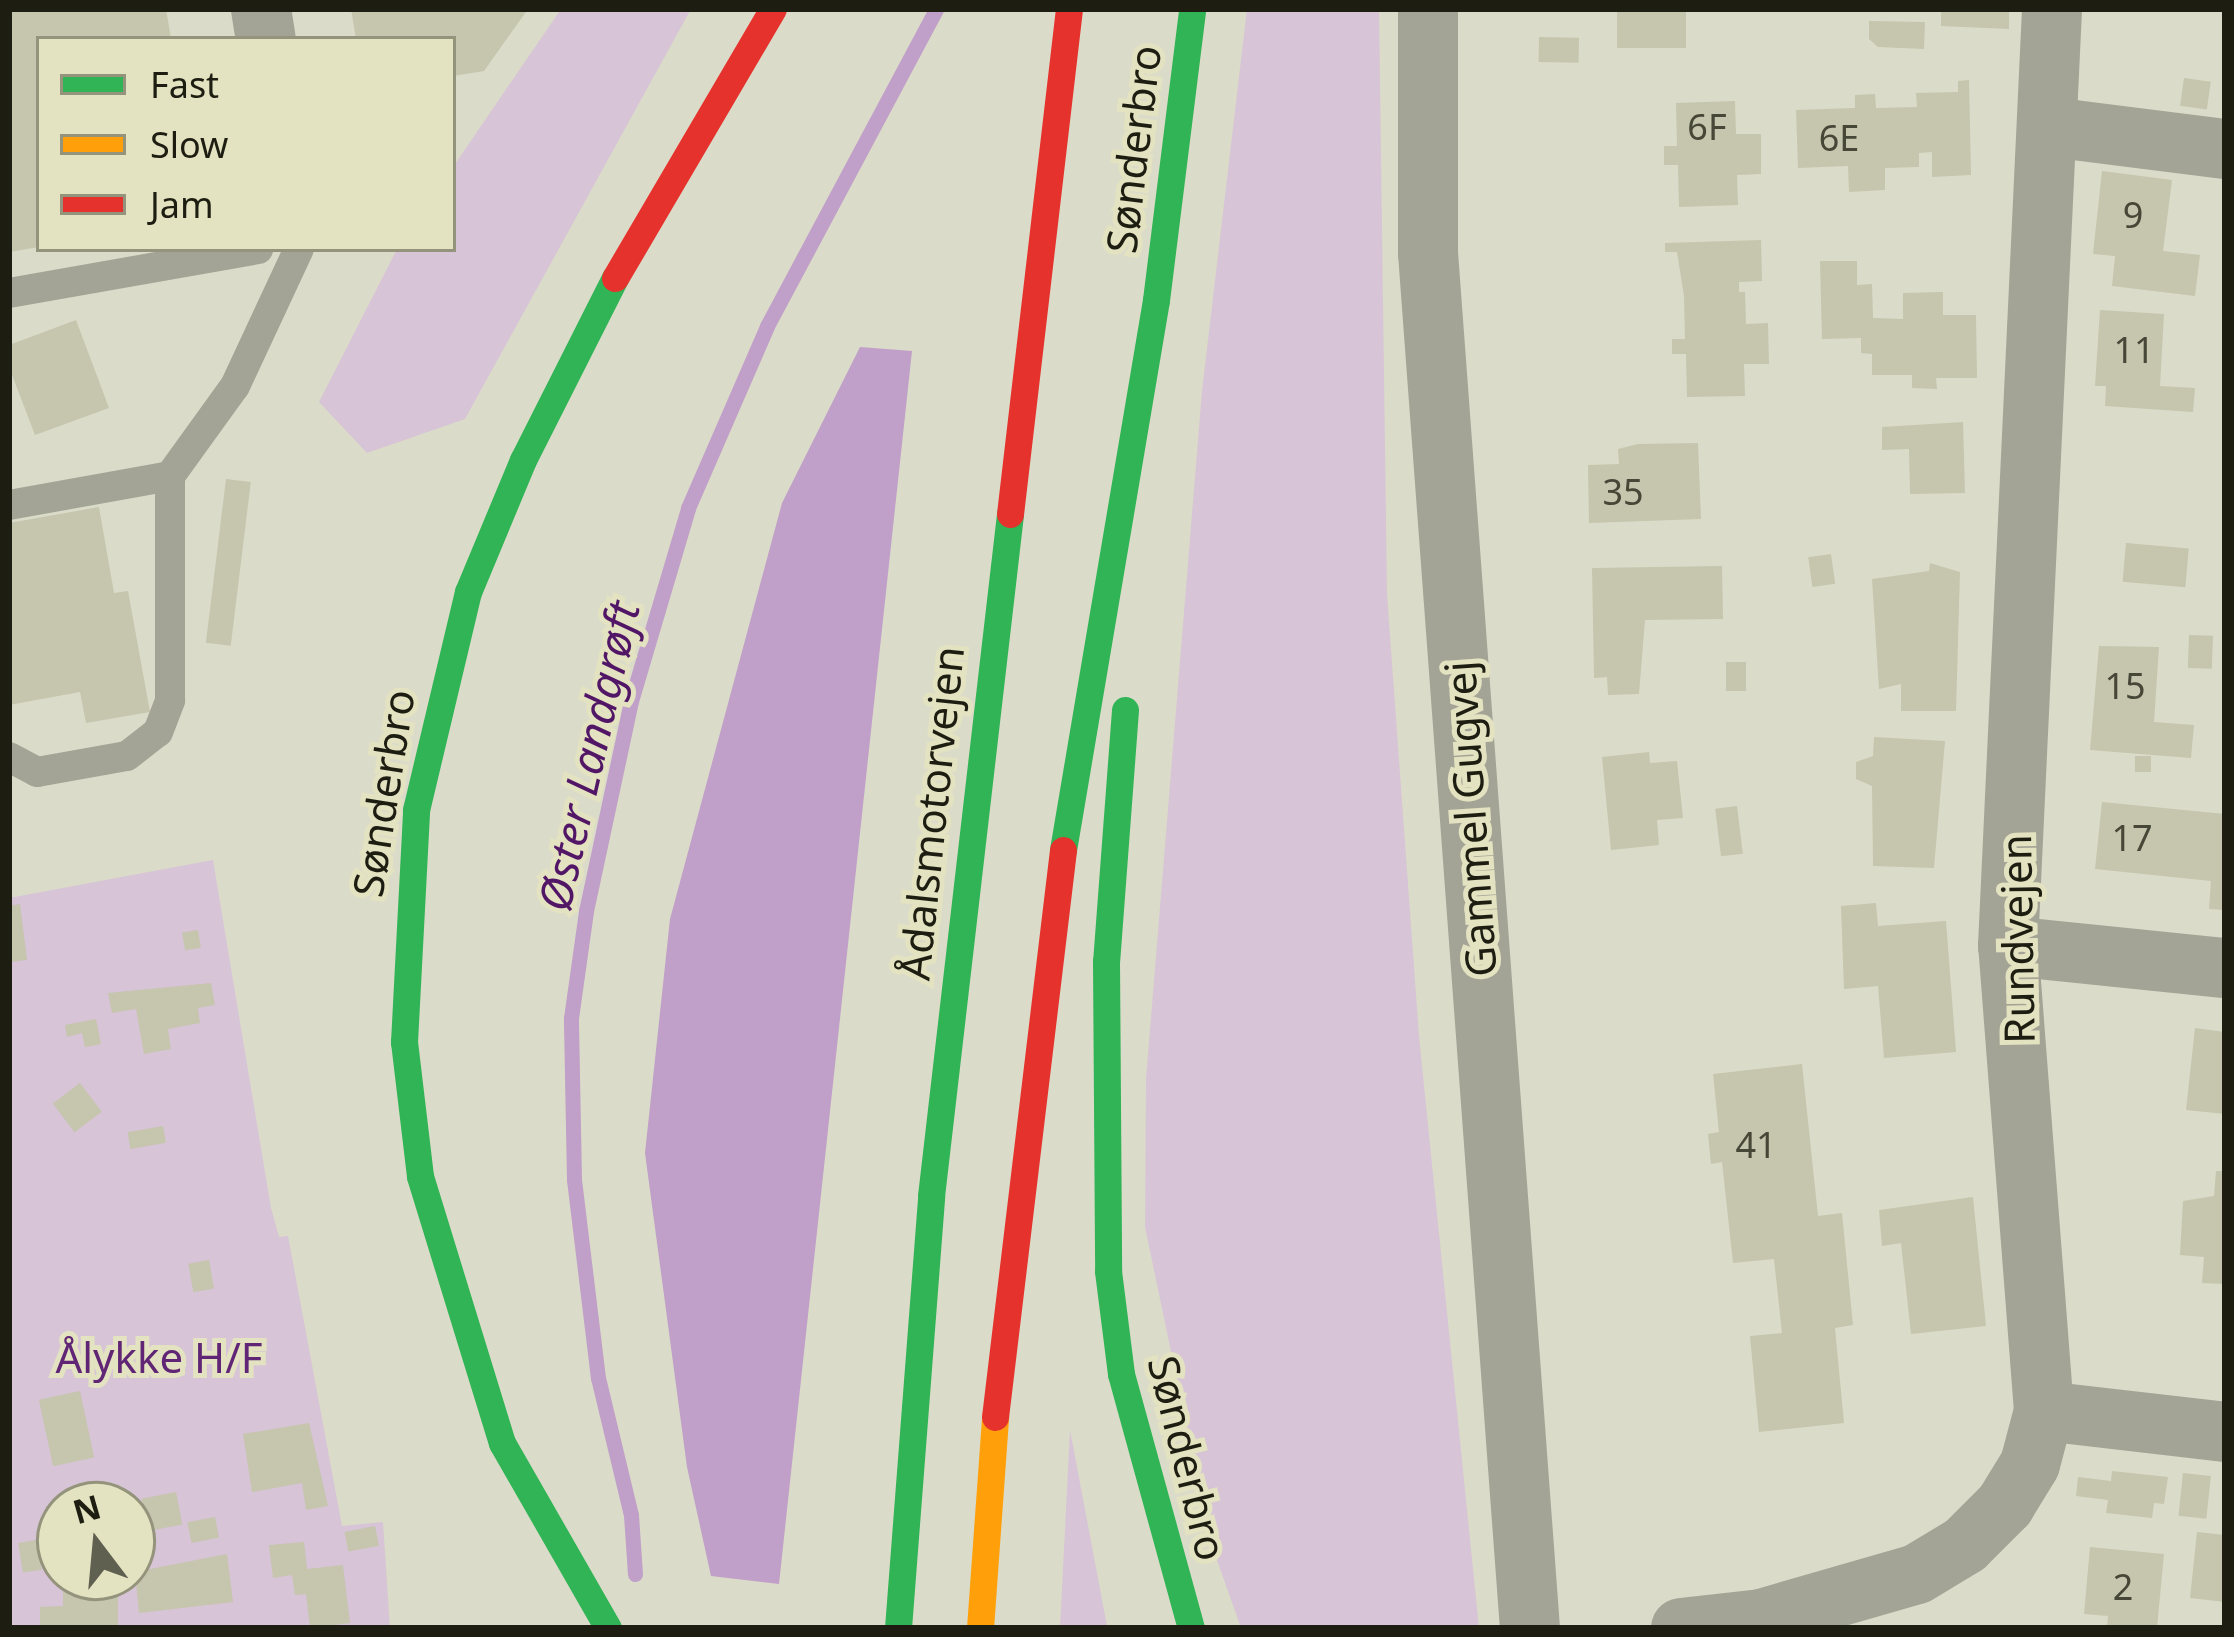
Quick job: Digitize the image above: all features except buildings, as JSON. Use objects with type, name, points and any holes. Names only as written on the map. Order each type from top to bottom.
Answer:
[{"type":"main road","name":"Sønderbro","points":[[608,1628],[502,1443],[471,1358],[421,1176],[404,1042],[405,920],[435,712],[468,592],[523,460],[612,284],[773,9]]},
{"type":"main road","name":"Ådalsmotorvejen","points":[[898,1628],[933,1172],[1069,9]]},
{"type":"main road","name":"Sønderbro","points":[[980,1628],[995,1417],[1046,952],[1156,300],[1192,9]]},
{"type":"main road","name":"Sønderbro","points":[[1131,630],[1156,300]]},
{"type":"main road","name":"Sønderbro","points":[[1128,678],[1106,961],[1108,1271],[1121,1374],[1191,1628]]},
{"type":"street","name":"Gammel Gugvej","points":[[1428,9],[1428,254],[1530,1628]]},
{"type":"street","name":"Rundvejen","points":[[1682,1628],[1761,1619],[1917,1574],[1965,1545],[2005,1505],[2030,1464],[2044,1412],[2008,946],[2052,9]]},
{"type":"street","points":[[2050,128],[2225,149]]},
{"type":"street","points":[[2008,946],[2225,968]]},
{"type":"street","points":[[2044,1412],[2225,1432]]},
{"type":"lane","points":[[9,293],[242,252]]},
{"type":"lane","points":[[9,757],[37,772],[127,756],[158,732],[170,700],[170,476],[235,386],[298,252]]},
{"type":"lane","points":[[9,505],[170,476]]},
{"type":"green space","points":[[561,9],[691,9],[465,419],[367,453],[319,402],[395,252],[456,252],[456,163]]},
{"type":"green space","points":[[1247,9],[1379,9],[1387,594],[1419,1036],[1479,1628],[1241,1628],[1211,1543],[1145,1227],[1146,1079],[1202,391]]},
{"type":"green space","name":"Ålykke H/F","points":[[213,860],[271,1208],[279,1237],[288,1236],[342,1526],[383,1522],[390,1628],[9,1628],[9,898]]},
{"type":"green space","points":[[1070,1430],[1107,1626],[1108,1628],[1060,1628]]},
{"type":"shaded area","points":[[860,347],[912,351],[779,1584],[711,1576],[687,1467],[645,1153],[670,919],[782,503]]},
{"type":"waterway","name":"Øster Landgrøft","points":[[635,1574],[631,1515],[598,1378],[574,1179],[571,1018],[586,911],[631,701],[688,508],[767,326],[936,9]]},
{"type":"traffic: fast","points":[[1063,850],[1156,300],[1192,9]]},
{"type":"traffic: fast","points":[[608,1628],[502,1443],[420,1176],[404,1042],[416,810],[468,592],[523,460],[615,278]]},
{"type":"traffic: fast","points":[[898,1628],[931,1196],[1010,514]]},
{"type":"traffic: fast","points":[[1125,710],[1106,961],[1108,1271],[1121,1374],[1191,1628]]},
{"type":"traffic: slow","points":[[980,1628],[995,1417]]},
{"type":"traffic: jam","points":[[615,278],[773,9]]},
{"type":"traffic: jam","points":[[1010,514],[1069,9]]},
{"type":"traffic: jam","points":[[995,1417],[1063,850]]}]
